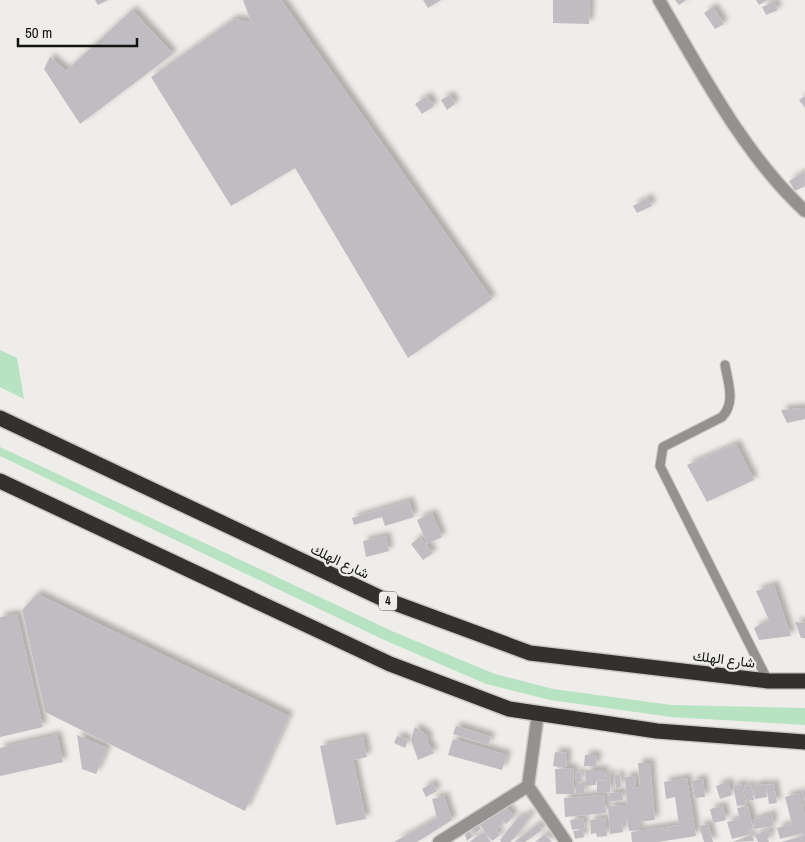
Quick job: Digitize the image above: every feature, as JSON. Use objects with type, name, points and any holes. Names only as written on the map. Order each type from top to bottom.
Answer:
[{"type":"highway","name":"شارع الهلك","points":[[0,418],[381,598],[530,653],[768,681],[805,681]]},
{"type":"highway","points":[[0,481],[390,664],[509,709],[657,731],[805,742]]},
{"type":"street","points":[[659,0],[730,121],[792,200],[805,211]]},
{"type":"street","points":[[538,713],[528,786],[566,842]]},
{"type":"street","points":[[438,842],[458,837],[528,786]]},
{"type":"lane","points":[[725,365],[731,401],[728,412],[722,417],[663,447],[660,466],[768,681]]},
{"type":"green space","points":[[0,350],[17,358],[24,399],[0,387]]},
{"type":"green space","points":[[0,447],[394,632],[495,674],[553,689],[672,705],[805,708],[805,725],[671,717],[550,700],[486,684],[382,639],[0,456]]},
{"type":"building","points":[[95,0],[108,0],[98,5]]},
{"type":"building","points":[[243,0],[281,0],[492,299],[408,358],[295,168],[231,206],[151,77],[234,19],[251,22]]},
{"type":"building","points":[[423,0],[441,0],[428,8]]},
{"type":"building","points":[[553,0],[590,0],[589,24],[553,23]]},
{"type":"building","points":[[675,0],[686,0],[679,5]]},
{"type":"building","points":[[756,0],[767,0],[759,5]]},
{"type":"building","points":[[774,2],[778,10],[766,15],[762,7]]},
{"type":"building","points":[[713,7],[724,24],[715,29],[704,13]]},
{"type":"building","points":[[132,10],[173,54],[80,124],[44,69],[50,57],[66,71]]},
{"type":"building","points":[[450,95],[455,104],[447,110],[441,100]]},
{"type":"building","points":[[427,96],[434,106],[422,114],[415,104]]},
{"type":"building","points":[[805,96],[805,108],[799,100]]},
{"type":"building","points":[[804,172],[805,186],[795,191],[789,181]]},
{"type":"building","points":[[648,198],[652,206],[637,213],[633,206]]},
{"type":"building","points":[[805,408],[805,419],[787,423],[781,410]]},
{"type":"building","points":[[736,444],[754,480],[707,502],[687,465]]},
{"type":"building","points":[[409,501],[414,517],[385,526],[382,517],[354,525],[352,518]]},
{"type":"building","points":[[432,513],[442,537],[427,544],[417,520]]},
{"type":"building","points":[[386,536],[389,551],[366,557],[363,541]]},
{"type":"building","points":[[420,537],[433,553],[423,560],[411,544]]},
{"type":"building","points":[[774,585],[791,636],[759,640],[754,628],[769,620],[756,591]]},
{"type":"building","points":[[37,594],[289,716],[245,811],[45,712],[22,610]]},
{"type":"building","points":[[17,614],[43,727],[0,737],[0,617]]},
{"type":"building","points":[[795,622],[805,623],[805,638],[801,638]]},
{"type":"building","points":[[456,726],[491,737],[488,745],[453,734]]},
{"type":"building","points":[[415,727],[428,736],[427,741],[434,753],[418,760],[411,740]]},
{"type":"building","points":[[57,735],[63,762],[0,776],[0,748]]},
{"type":"building","points":[[77,735],[107,748],[96,774],[82,769]]},
{"type":"building","points":[[397,736],[408,740],[405,748],[394,743]]},
{"type":"building","points":[[363,737],[367,757],[353,760],[366,819],[336,825],[320,746]]},
{"type":"building","points":[[453,739],[507,755],[502,770],[448,755]]},
{"type":"building","points":[[555,752],[567,753],[566,768],[553,766]]},
{"type":"building","points":[[585,755],[597,755],[596,766],[584,766]]},
{"type":"building","points":[[638,763],[650,763],[655,820],[638,822],[639,830],[629,831],[626,814],[627,822],[622,822],[623,832],[610,834],[608,806],[627,805],[625,777],[635,776],[636,788],[640,787]]},
{"type":"building","points":[[573,768],[574,794],[556,794],[555,769]]},
{"type":"building","points":[[586,770],[604,770],[604,779],[596,779],[596,785],[586,786]]},
{"type":"building","points":[[581,772],[582,781],[576,781],[575,773]]},
{"type":"building","points":[[606,774],[611,774],[610,792],[597,792],[597,780],[605,781]]},
{"type":"building","points":[[614,775],[620,775],[621,787],[616,788]]},
{"type":"building","points":[[687,778],[696,836],[658,842],[632,842],[631,832],[679,825],[675,797],[666,799],[664,782]]},
{"type":"building","points":[[703,779],[705,797],[695,798],[692,781]]},
{"type":"building","points":[[728,782],[732,795],[720,799],[716,786]]},
{"type":"building","points":[[432,783],[437,791],[426,797],[422,789]]},
{"type":"building","points":[[742,784],[746,805],[737,806],[733,786]]},
{"type":"building","points":[[765,784],[767,797],[755,799],[753,786]]},
{"type":"building","points":[[774,784],[777,803],[769,804],[766,785]]},
{"type":"building","points":[[576,785],[584,785],[584,793],[576,793]]},
{"type":"building","points":[[751,785],[754,800],[747,801],[744,786]]},
{"type":"building","points":[[805,790],[805,806],[804,806],[801,791]]},
{"type":"building","points":[[622,792],[623,800],[607,802],[607,796],[610,796],[609,793]]},
{"type":"building","points":[[799,793],[805,816],[805,842],[781,842],[803,836],[802,833],[780,839],[777,828],[792,824],[785,797]]},
{"type":"building","points":[[604,795],[606,813],[565,817],[564,798]]},
{"type":"building","points":[[444,796],[452,820],[417,842],[394,842],[437,818],[432,799]]},
{"type":"building","points":[[504,804],[514,816],[506,824],[495,812]]},
{"type":"building","points":[[723,806],[726,820],[713,823],[710,809]]},
{"type":"building","points":[[748,806],[753,828],[749,829],[750,834],[732,839],[727,822],[740,819],[737,808]]},
{"type":"building","points":[[494,812],[503,824],[496,830],[500,835],[492,841],[479,823]]},
{"type":"building","points":[[527,813],[531,816],[515,837],[510,842],[501,842],[500,840],[519,816],[522,818]]},
{"type":"building","points":[[772,814],[773,826],[754,829],[753,820]]},
{"type":"building","points":[[583,818],[585,828],[572,830],[570,820]]},
{"type":"building","points":[[605,818],[607,836],[597,837],[596,833],[591,834],[590,820]]},
{"type":"building","points":[[476,822],[481,829],[475,833],[470,826]]},
{"type":"building","points":[[538,824],[542,830],[525,842],[514,842]]},
{"type":"building","points":[[708,824],[713,842],[704,842],[699,826]]},
{"type":"building","points":[[769,829],[771,835],[767,838],[769,842],[758,842],[755,835]]},
{"type":"building","points":[[583,830],[584,837],[575,839],[573,831]]},
{"type":"building","points":[[469,831],[473,836],[467,841],[465,835]]},
{"type":"building","points":[[484,832],[491,842],[469,842]]},
{"type":"building","points":[[545,834],[552,842],[535,842]]},
{"type":"building","points":[[752,835],[754,841],[732,842]]}]
